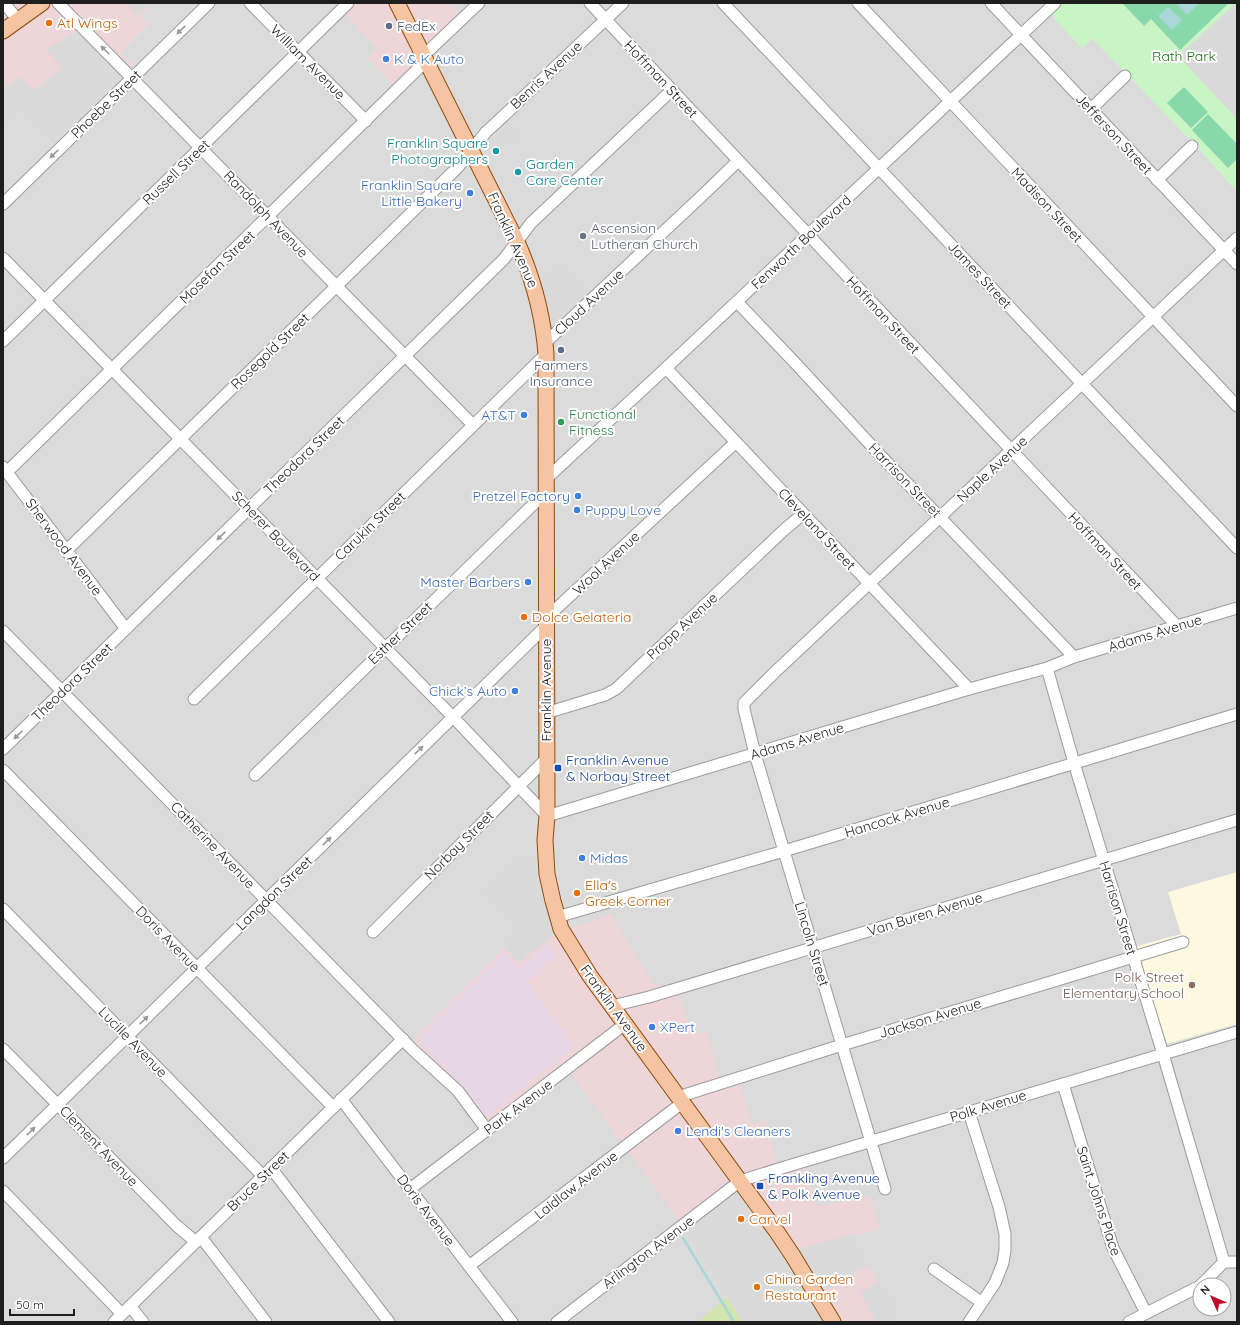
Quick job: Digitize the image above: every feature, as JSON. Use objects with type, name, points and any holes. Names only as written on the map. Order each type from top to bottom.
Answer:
[{"type":"main road","points":[[3,31],[42,3]]},
{"type":"main road","name":"Franklin Avenue","points":[[397,3],[517,242],[536,290],[545,349],[547,816],[545,840],[547,874],[557,917],[561,929],[571,947],[590,976],[793,1256],[833,1322]]},
{"type":"street","points":[[4,3],[18,20]]},
{"type":"street","name":"Randolph Avenue","points":[[58,3],[473,425]]},
{"type":"street","name":"Phoebe Street","points":[[3,204],[208,3]]},
{"type":"street","name":"William Avenue","points":[[250,3],[366,121]]},
{"type":"street","name":"Russell Street","points":[[3,341],[348,3]]},
{"type":"street","name":"Mosefan Street","points":[[5,469],[112,370],[269,217],[366,121],[479,3]]},
{"type":"street","name":"Hoffman Street","points":[[590,3],[1177,626]]},
{"type":"street","name":"Benris Avenue","points":[[471,150],[496,123],[623,3]]},
{"type":"street","name":"James Street","points":[[723,3],[1237,548]]},
{"type":"street","name":"Madison Street","points":[[858,3],[1237,406]]},
{"type":"street","name":"Jefferson Street","points":[[991,3],[1237,264]]},
{"type":"street","name":"Fenworth Boulevard","points":[[546,485],[666,368],[1054,3]]},
{"type":"street","points":[[1091,109],[1125,76]]},
{"type":"street","name":"Theodora Street","points":[[3,749],[504,259],[531,223],[672,90]]},
{"type":"street","points":[[1157,180],[1192,146]]},
{"type":"street","name":"Rosegold Street","points":[[67,550],[458,167],[471,150]]},
{"type":"street","name":"Cloud Avenue","points":[[545,349],[738,161]]},
{"type":"street","name":"Naple Avenue","points":[[748,700],[775,672],[1237,238]]},
{"type":"street","name":"Scherer Boulevard","points":[[3,258],[453,717],[547,816]]},
{"type":"street","name":"Harrison Street","points":[[737,302],[1074,657]]},
{"type":"street","name":"Carukin Street","points":[[194,700],[473,425],[545,349]]},
{"type":"street","name":"Cleveland Street","points":[[666,368],[969,689]]},
{"type":"street","name":"Wool Avenue","points":[[546,623],[736,442]]},
{"type":"street","name":"Sherwood Avenue","points":[[5,469],[126,629]]},
{"type":"street","name":"Esther Street","points":[[255,775],[385,648],[546,485]]},
{"type":"street","name":"Propp Avenue","points":[[546,713],[605,695],[616,689],[785,529],[803,514]]},
{"type":"street","name":"Adams Avenue","points":[[547,816],[969,689],[1048,668],[1074,657],[1237,608]]},
{"type":"street","name":"Langdon Street","points":[[3,1158],[453,717],[546,623]]},
{"type":"street","name":"Catherine Avenue","points":[[3,631],[403,1039],[458,1091],[487,1130]]},
{"type":"street","name":"Harrison Street","points":[[1048,668],[1074,763],[1134,957],[1224,1262]]},
{"type":"street","name":"Lincoln Street","points":[[748,700],[744,703],[744,709],[755,754],[885,1189]]},
{"type":"street","name":"Hancock Avenue","points":[[557,917],[784,851],[1237,714]]},
{"type":"street","name":"Norbay Street","points":[[373,932],[546,759]]},
{"type":"street","name":"Doris Avenue","points":[[3,770],[333,1107]]},
{"type":"street","name":"Van Buren Avenue","points":[[612,1006],[648,997],[813,948],[1237,820]]},
{"type":"street","name":"Lucille Avenue","points":[[3,909],[128,1036],[267,1172],[389,1322]]},
{"type":"street","name":"Jackson Avenue","points":[[680,1100],[842,1045],[1183,942]]},
{"type":"street","name":"Park Avenue","points":[[410,1189],[625,1024]]},
{"type":"street","name":"Polk Avenue","points":[[740,1181],[785,1166],[1237,1032]]},
{"type":"street","name":"Bruce Street","points":[[114,1322],[403,1039]]},
{"type":"street","name":"Clement Avenue","points":[[3,1049],[177,1226],[198,1240],[266,1322]]},
{"type":"street","name":"Saint Johns Place","points":[[1063,1084],[1113,1248],[1146,1313]]},
{"type":"street","name":"Doris Avenue","points":[[341,1099],[512,1322]]},
{"type":"street","name":"Laidlaw Avenue","points":[[469,1266],[680,1100]]},
{"type":"street","points":[[969,1112],[999,1207],[1005,1234],[1003,1263],[996,1283],[981,1302],[969,1322]]},
{"type":"street","name":"Arlington Avenue","points":[[556,1322],[740,1181]]},
{"type":"street","points":[[3,1191],[126,1310],[143,1322]]},
{"type":"street","points":[[1208,1277],[1224,1262],[1237,1262]]},
{"type":"street","points":[[934,1269],[981,1302]]},
{"type":"street","points":[[1129,1322],[1192,1289]]},
{"type":"shaded area","points":[[3,3],[153,3],[140,17],[149,24],[120,53],[133,66],[52,143],[22,113],[3,132]]},
{"type":"shaded area","points":[[126,3],[152,3],[138,16]]},
{"type":"shaded area","points":[[153,3],[345,3],[344,13],[378,48],[368,58],[424,53],[462,17],[449,3],[1049,3],[1082,48],[1092,38],[1199,149],[1237,192],[1237,1322],[3,1322],[3,132],[22,113],[52,143],[133,66],[120,53],[148,25],[140,17]]},
{"type":"shaded area","points":[[345,3],[449,3],[462,17],[398,91],[368,58],[378,48],[344,13]]},
{"type":"shaded area","points":[[1237,3],[1237,119],[1178,56]]},
{"type":"shaded area","points":[[80,29],[125,73],[52,143],[22,113],[3,132],[3,89],[20,77],[34,90],[63,68],[46,50]]},
{"type":"shaded area","points":[[508,125],[521,136],[508,146],[498,135]]},
{"type":"shaded area","points":[[561,262],[594,298],[545,343],[534,286]]},
{"type":"shaded area","points":[[546,852],[555,934],[519,963],[502,945],[519,927],[484,892],[517,860]]},
{"type":"shaded area","name":"Polk Street Elementary School","points":[[1237,872],[1237,1024],[1167,1044],[1134,947],[1181,934],[1168,892]]},
{"type":"shaded area","points":[[611,914],[652,983],[679,993],[688,1022],[698,1034],[707,1032],[719,1076],[738,1081],[752,1124],[765,1120],[780,1170],[801,1164],[818,1207],[870,1196],[880,1229],[850,1236],[898,1314],[895,1322],[742,1322],[687,1231],[569,1071],[488,1125],[413,1040],[505,947],[519,963],[555,934]]},
{"type":"shaded area","points":[[549,944],[557,956],[527,981],[574,1047],[486,1116],[461,1084],[417,1040],[505,951],[518,969]]},
{"type":"shaded area","points":[[740,1181],[789,1251],[850,1235],[868,1265],[817,1295],[833,1322],[743,1322],[683,1225]]},
{"type":"shaded area","points":[[878,1281],[898,1314],[895,1322],[877,1322],[860,1293]]},
{"type":"green space","name":"Rath Park","points":[[1049,3],[1237,3],[1237,192],[1199,149],[1092,38],[1082,48],[1055,20]]},
{"type":"green space","points":[[1122,3],[1229,3],[1180,50],[1151,19],[1144,26]]},
{"type":"green space","points":[[1184,87],[1208,112],[1191,128],[1167,103]]},
{"type":"green space","points":[[1208,114],[1237,144],[1237,159],[1228,168],[1192,130]]},
{"type":"green space","points":[[727,1297],[742,1322],[698,1322]]},
{"type":"water","points":[[1176,3],[1200,3],[1187,15]]},
{"type":"water","points":[[1168,7],[1182,20],[1172,30],[1158,16]]},
{"type":"waterway","points":[[683,1238],[734,1322]]},
{"type":"place","name":"Atl Wings","points":[[49,23]]},
{"type":"place","name":"FedEx","points":[[389,26]]},
{"type":"place","name":"K & K Auto","points":[[386,59]]},
{"type":"place","name":"Franklin Square Photographers","points":[[496,151]]},
{"type":"place","name":"Garden Care Center","points":[[518,172]]},
{"type":"place","name":"Franklin Square Little Bakery","points":[[470,193]]},
{"type":"place","name":"Ascension Lutheran Church","points":[[583,236]]},
{"type":"place","name":"Farmers Insurance","points":[[561,350]]},
{"type":"place","name":"AT&T","points":[[524,415]]},
{"type":"place","name":"Functional Fitness","points":[[561,422]]},
{"type":"place","name":"Pretzel Factory","points":[[578,496]]},
{"type":"place","name":"Puppy Love","points":[[577,510]]},
{"type":"place","name":"Master Barbers","points":[[528,582]]},
{"type":"place","name":"Dolce Gelateria","points":[[524,617]]},
{"type":"place","name":"Chick’s Auto","points":[[515,691]]},
{"type":"place","name":"Franklin Avenue & Norbay Street","points":[[558,768]]},
{"type":"place","name":"Midas","points":[[582,858]]},
{"type":"place","name":"Ella's Greek Corner","points":[[577,893]]},
{"type":"place","name":"Polk Street Elementary School","points":[[1192,985]]},
{"type":"place","name":"XPert","points":[[652,1027]]},
{"type":"place","name":"Lendi's Cleaners","points":[[678,1131]]},
{"type":"place","name":"Frankling Avenue & Polk Avenue","points":[[760,1186]]},
{"type":"place","name":"Carvel","points":[[741,1219]]},
{"type":"place","name":"China Garden Restaurant","points":[[757,1287]]}]
